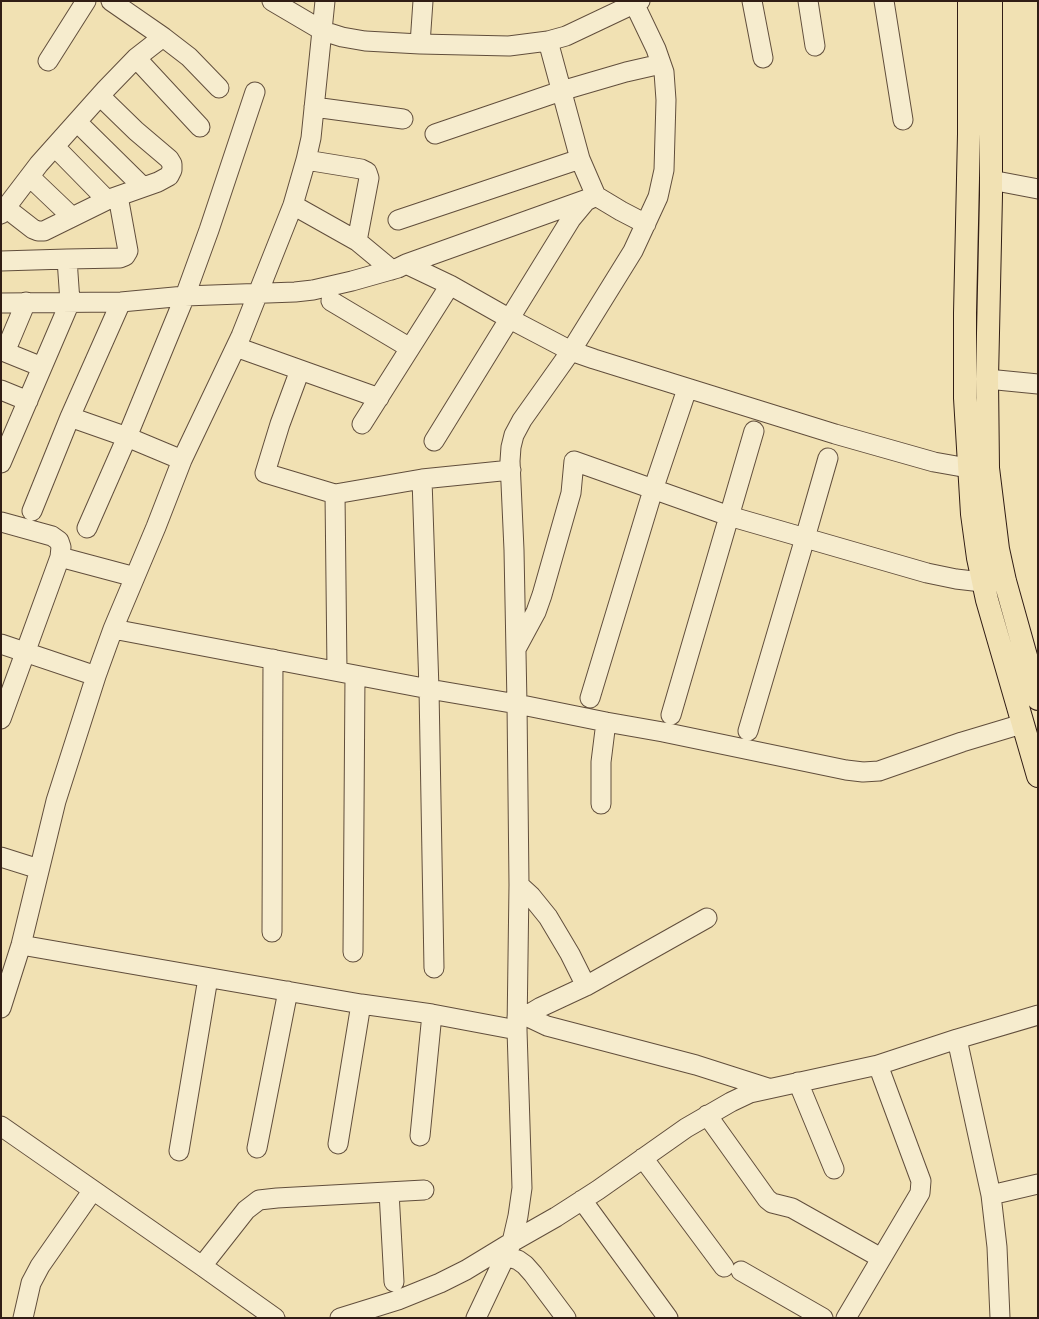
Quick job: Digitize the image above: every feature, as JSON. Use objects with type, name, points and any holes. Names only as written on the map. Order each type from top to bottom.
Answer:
[{"type":"main road","points":[[970,1],[964,313],[965,398],[978,468],[1005,581],[1038,699]]},
{"type":"main road","points":[[991,1],[991,180],[987,379],[972,514],[982,582],[1038,776]]},
{"type":"street","points":[[48,61],[86,1]]},
{"type":"street","points":[[110,1],[163,37],[188,57],[219,88]]},
{"type":"street","points":[[272,1],[323,31],[342,37],[365,41],[420,44],[509,46],[548,41],[566,36],[636,2],[664,72],[666,100],[664,170],[658,197],[633,251],[571,351],[522,420],[514,435],[511,447],[517,704],[522,1188],[518,1216],[508,1249],[476,1318]]},
{"type":"street","points":[[1,1008],[21,945],[56,801],[96,676],[113,629],[182,460],[236,348],[293,205],[311,138],[325,1]]},
{"type":"street","points":[[420,44],[423,1]]},
{"type":"street","points":[[752,1],[762,58]]},
{"type":"street","points":[[808,1],[814,46]]},
{"type":"street","points":[[884,1],[903,120]]},
{"type":"street","points":[[100,96],[136,131],[168,159],[172,164],[172,170],[169,176],[158,182],[113,198],[44,231],[33,229],[4,211],[54,147],[100,96],[136,58],[163,37]]},
{"type":"street","points":[[548,41],[580,159],[596,196],[646,224]]},
{"type":"street","points":[[136,58],[200,127]]},
{"type":"street","points":[[435,134],[561,91],[626,72],[661,64]]},
{"type":"street","points":[[87,528],[127,437],[185,296],[209,230],[255,92]]},
{"type":"street","points":[[314,107],[403,119]]},
{"type":"street","points":[[77,122],[143,187]]},
{"type":"street","points":[[1,261],[120,258],[125,256],[128,251],[113,198],[54,147]]},
{"type":"street","points":[[398,220],[580,159]]},
{"type":"street","points":[[306,160],[361,169],[367,172],[369,178],[357,242]]},
{"type":"street","points":[[30,177],[72,217]]},
{"type":"street","points":[[991,180],[1038,189]]},
{"type":"street","points":[[1,303],[121,302],[185,296],[275,294],[313,290],[399,267],[596,196]]},
{"type":"street","points":[[434,441],[571,219],[586,202],[596,196]]},
{"type":"street","points":[[293,205],[399,267],[450,285],[571,351],[687,389],[834,434],[934,462],[978,468]]},
{"type":"street","points":[[43,260],[44,231]]},
{"type":"street","points":[[1,463],[70,302],[67,259]]},
{"type":"street","points":[[362,424],[450,285]]},
{"type":"street","points":[[331,301],[410,348]]},
{"type":"street","points":[[26,302],[3,351],[42,367]]},
{"type":"street","points":[[32,511],[70,416],[121,302]]},
{"type":"street","points":[[236,348],[379,398]]},
{"type":"street","points":[[300,370],[280,424],[265,472],[335,494],[422,479],[511,470]]},
{"type":"street","points":[[987,379],[1038,384]]},
{"type":"street","points":[[590,698],[653,490],[687,389]]},
{"type":"street","points":[[1,390],[28,401]]},
{"type":"street","points":[[70,416],[127,437],[182,460]]},
{"type":"street","points":[[671,715],[754,431]]},
{"type":"street","points":[[748,731],[806,538],[828,458]]},
{"type":"street","points":[[516,650],[536,612],[542,594],[571,493],[574,462],[729,516],[942,577],[982,582]]},
{"type":"street","points":[[422,479],[429,689],[434,968]]},
{"type":"street","points":[[335,494],[337,671]]},
{"type":"street","points":[[1,522],[52,536],[59,541],[61,547],[60,557],[1,719]]},
{"type":"street","points":[[60,557],[135,577]]},
{"type":"street","points":[[113,629],[429,689],[517,704],[663,732],[846,770],[863,772],[879,771],[962,742],[1022,724]]},
{"type":"street","points":[[1,644],[96,676]]},
{"type":"street","points":[[272,932],[273,659]]},
{"type":"street","points":[[353,952],[355,675]]},
{"type":"street","points":[[601,804],[601,762],[606,722]]},
{"type":"street","points":[[1,857],[40,869]]},
{"type":"street","points":[[519,885],[531,896],[548,917],[570,954],[586,986]]},
{"type":"street","points":[[520,1021],[541,1007],[586,986],[707,918]]},
{"type":"street","points":[[21,945],[208,978],[288,990],[361,1004],[432,1014],[520,1021],[548,1026],[696,1065],[768,1088]]},
{"type":"street","points":[[179,1151],[208,978]]},
{"type":"street","points":[[257,1148],[288,990]]},
{"type":"street","points":[[338,1144],[361,1004]]},
{"type":"street","points":[[420,1136],[432,1014]]},
{"type":"street","points":[[340,1318],[398,1300],[440,1283],[508,1249],[686,1128],[750,1093],[878,1065],[958,1039],[1038,1016]]},
{"type":"street","points":[[958,1039],[991,1195],[997,1247],[1000,1318]]},
{"type":"street","points":[[846,1318],[920,1193],[921,1181],[878,1065]]},
{"type":"street","points":[[798,1082],[834,1169]]},
{"type":"street","points":[[708,1115],[767,1199],[772,1203],[792,1208],[881,1258]]},
{"type":"street","points":[[1,1126],[275,1318]]},
{"type":"street","points":[[643,1158],[732,1269],[823,1318]]},
{"type":"street","points":[[991,1195],[1038,1184]]},
{"type":"street","points":[[23,1318],[31,1284],[40,1266],[93,1190]]},
{"type":"street","points":[[202,1266],[246,1210],[259,1200],[424,1190]]},
{"type":"street","points":[[389,1192],[394,1282]]},
{"type":"street","points":[[582,1200],[668,1318]]},
{"type":"street","points":[[508,1249],[533,1274],[566,1318]]}]
